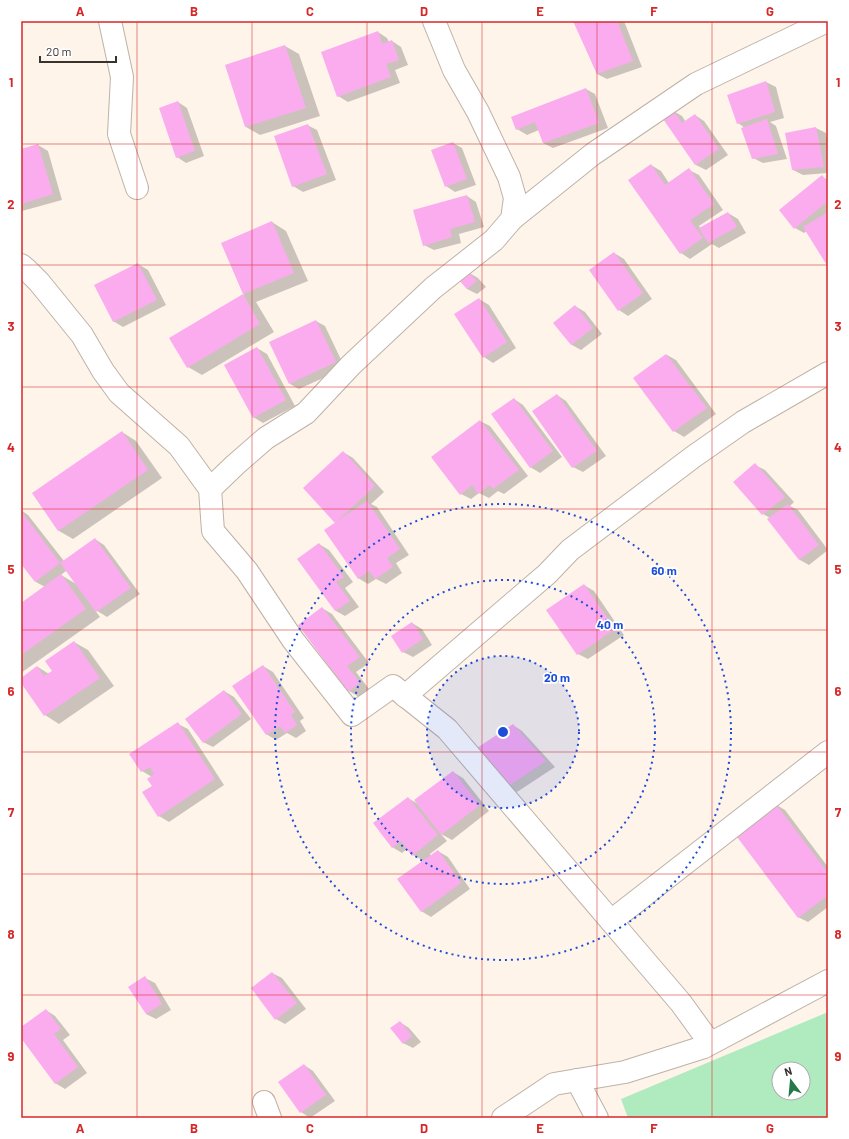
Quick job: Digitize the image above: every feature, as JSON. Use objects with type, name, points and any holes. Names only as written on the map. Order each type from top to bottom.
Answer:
[{"type":"street","points":[[110,21],[122,77],[119,134],[137,188]]},
{"type":"street","points":[[434,21],[454,70],[478,112],[509,177],[515,198],[512,219]]},
{"type":"street","points":[[210,489],[266,438],[306,413],[363,354],[433,288],[494,240],[512,219],[593,154],[696,84],[827,21]]},
{"type":"street","points":[[21,265],[38,282],[82,335],[103,371],[119,393],[179,446],[210,489],[213,531],[247,572],[294,640],[352,715],[393,686],[447,729],[681,1003],[710,1043]]},
{"type":"street","points":[[405,696],[547,574],[570,550],[693,457],[743,422],[828,373]]},
{"type":"street","points":[[611,921],[828,752]]},
{"type":"street","points":[[503,1118],[554,1084],[625,1072],[704,1047],[828,981]]},
{"type":"street","points":[[577,1080],[597,1118]]},
{"type":"green space","points":[[828,1012],[828,1118],[628,1118],[621,1099]]},
{"type":"building","points":[[573,21],[617,21],[633,61],[597,74]]},
{"type":"building","points":[[378,31],[382,44],[392,40],[399,60],[386,64],[391,77],[337,97],[321,52]]},
{"type":"building","points":[[285,45],[306,108],[245,127],[225,65]]},
{"type":"building","points":[[766,81],[775,112],[737,124],[727,95]]},
{"type":"building","points":[[586,88],[599,123],[543,143],[535,122],[516,130],[511,117]]},
{"type":"building","points":[[178,101],[195,151],[176,158],[159,108]]},
{"type":"building","points":[[672,109],[682,123],[695,114],[719,149],[695,165],[661,116]]},
{"type":"building","points":[[767,119],[778,154],[752,159],[741,128]]},
{"type":"building","points":[[308,124],[327,174],[292,187],[274,136]]},
{"type":"building","points":[[816,127],[824,167],[792,170],[785,133]]},
{"type":"building","points":[[453,142],[467,179],[445,187],[431,150]]},
{"type":"building","points":[[38,144],[53,194],[21,204],[21,149]]},
{"type":"building","points":[[651,164],[665,185],[689,168],[714,204],[690,220],[703,238],[680,254],[628,180]]},
{"type":"building","points":[[822,175],[828,182],[828,201],[794,229],[779,210]]},
{"type":"building","points":[[467,195],[475,222],[450,229],[452,237],[423,246],[413,210]]},
{"type":"building","points":[[728,212],[737,227],[708,243],[699,228]]},
{"type":"building","points":[[828,212],[828,267],[803,227]]},
{"type":"building","points":[[272,221],[294,273],[243,294],[221,243]]},
{"type":"building","points":[[614,252],[643,293],[618,311],[589,270]]},
{"type":"building","points":[[138,263],[157,300],[113,322],[94,285]]},
{"type":"building","points":[[468,271],[477,281],[467,289],[458,279]]},
{"type":"building","points":[[243,294],[260,324],[187,368],[169,338]]},
{"type":"building","points":[[479,298],[507,342],[483,358],[454,314]]},
{"type":"building","points":[[575,305],[593,328],[571,345],[553,323]]},
{"type":"building","points":[[316,320],[336,362],[289,384],[269,342]]},
{"type":"building","points":[[257,347],[286,400],[253,418],[224,365]]},
{"type":"building","points":[[666,354],[707,408],[673,432],[633,378]]},
{"type":"building","points":[[557,394],[597,451],[572,468],[532,411]]},
{"type":"building","points":[[514,398],[553,451],[530,468],[491,414]]},
{"type":"building","points":[[480,420],[519,470],[493,489],[490,485],[478,494],[472,485],[460,495],[431,457]]},
{"type":"building","points":[[122,431],[148,470],[58,531],[32,493]]},
{"type":"building","points":[[343,451],[375,486],[335,523],[303,488]]},
{"type":"building","points":[[755,463],[785,497],[762,515],[733,482]]},
{"type":"building","points":[[367,501],[400,549],[387,558],[393,567],[375,579],[369,571],[358,579],[324,530]]},
{"type":"building","points":[[788,504],[819,545],[799,560],[767,519]]},
{"type":"building","points":[[21,511],[60,563],[35,582],[21,564]]},
{"type":"building","points":[[95,538],[131,588],[96,612],[60,563]]},
{"type":"building","points":[[319,543],[344,577],[336,582],[350,601],[335,611],[297,559]]},
{"type":"building","points":[[61,574],[86,609],[21,655],[21,603]]},
{"type":"building","points":[[584,584],[615,629],[577,655],[546,610]]},
{"type":"building","points":[[322,607],[360,657],[347,666],[360,683],[348,692],[298,625]]},
{"type":"building","points":[[412,622],[423,639],[402,653],[391,636]]},
{"type":"building","points":[[74,641],[100,678],[44,716],[21,683],[21,678],[37,666],[44,676],[52,671],[45,661]]},
{"type":"building","points":[[263,665],[295,712],[291,715],[297,725],[285,733],[280,726],[266,735],[232,686]]},
{"type":"building","points":[[224,690],[242,714],[203,743],[185,719]]},
{"type":"building","points":[[178,722],[215,779],[158,817],[142,792],[152,786],[147,779],[154,774],[150,767],[141,772],[129,754]]},
{"type":"building","points":[[513,724],[546,761],[507,787],[477,748]]},
{"type":"building","points":[[453,771],[480,805],[441,835],[414,800]]},
{"type":"building","points":[[408,797],[438,835],[412,856],[401,841],[392,848],[373,823]]},
{"type":"building","points":[[775,803],[828,873],[828,895],[798,918],[734,833]]},
{"type":"building","points":[[438,850],[461,883],[421,912],[397,879]]},
{"type":"building","points":[[272,972],[297,1003],[275,1020],[251,988]]},
{"type":"building","points":[[145,976],[162,1004],[146,1014],[128,987]]},
{"type":"building","points":[[46,1009],[61,1029],[54,1034],[78,1067],[55,1084],[21,1038],[21,1027]]},
{"type":"building","points":[[400,1021],[412,1036],[403,1044],[390,1028]]},
{"type":"building","points":[[304,1064],[326,1095],[300,1113],[278,1082]]}]
